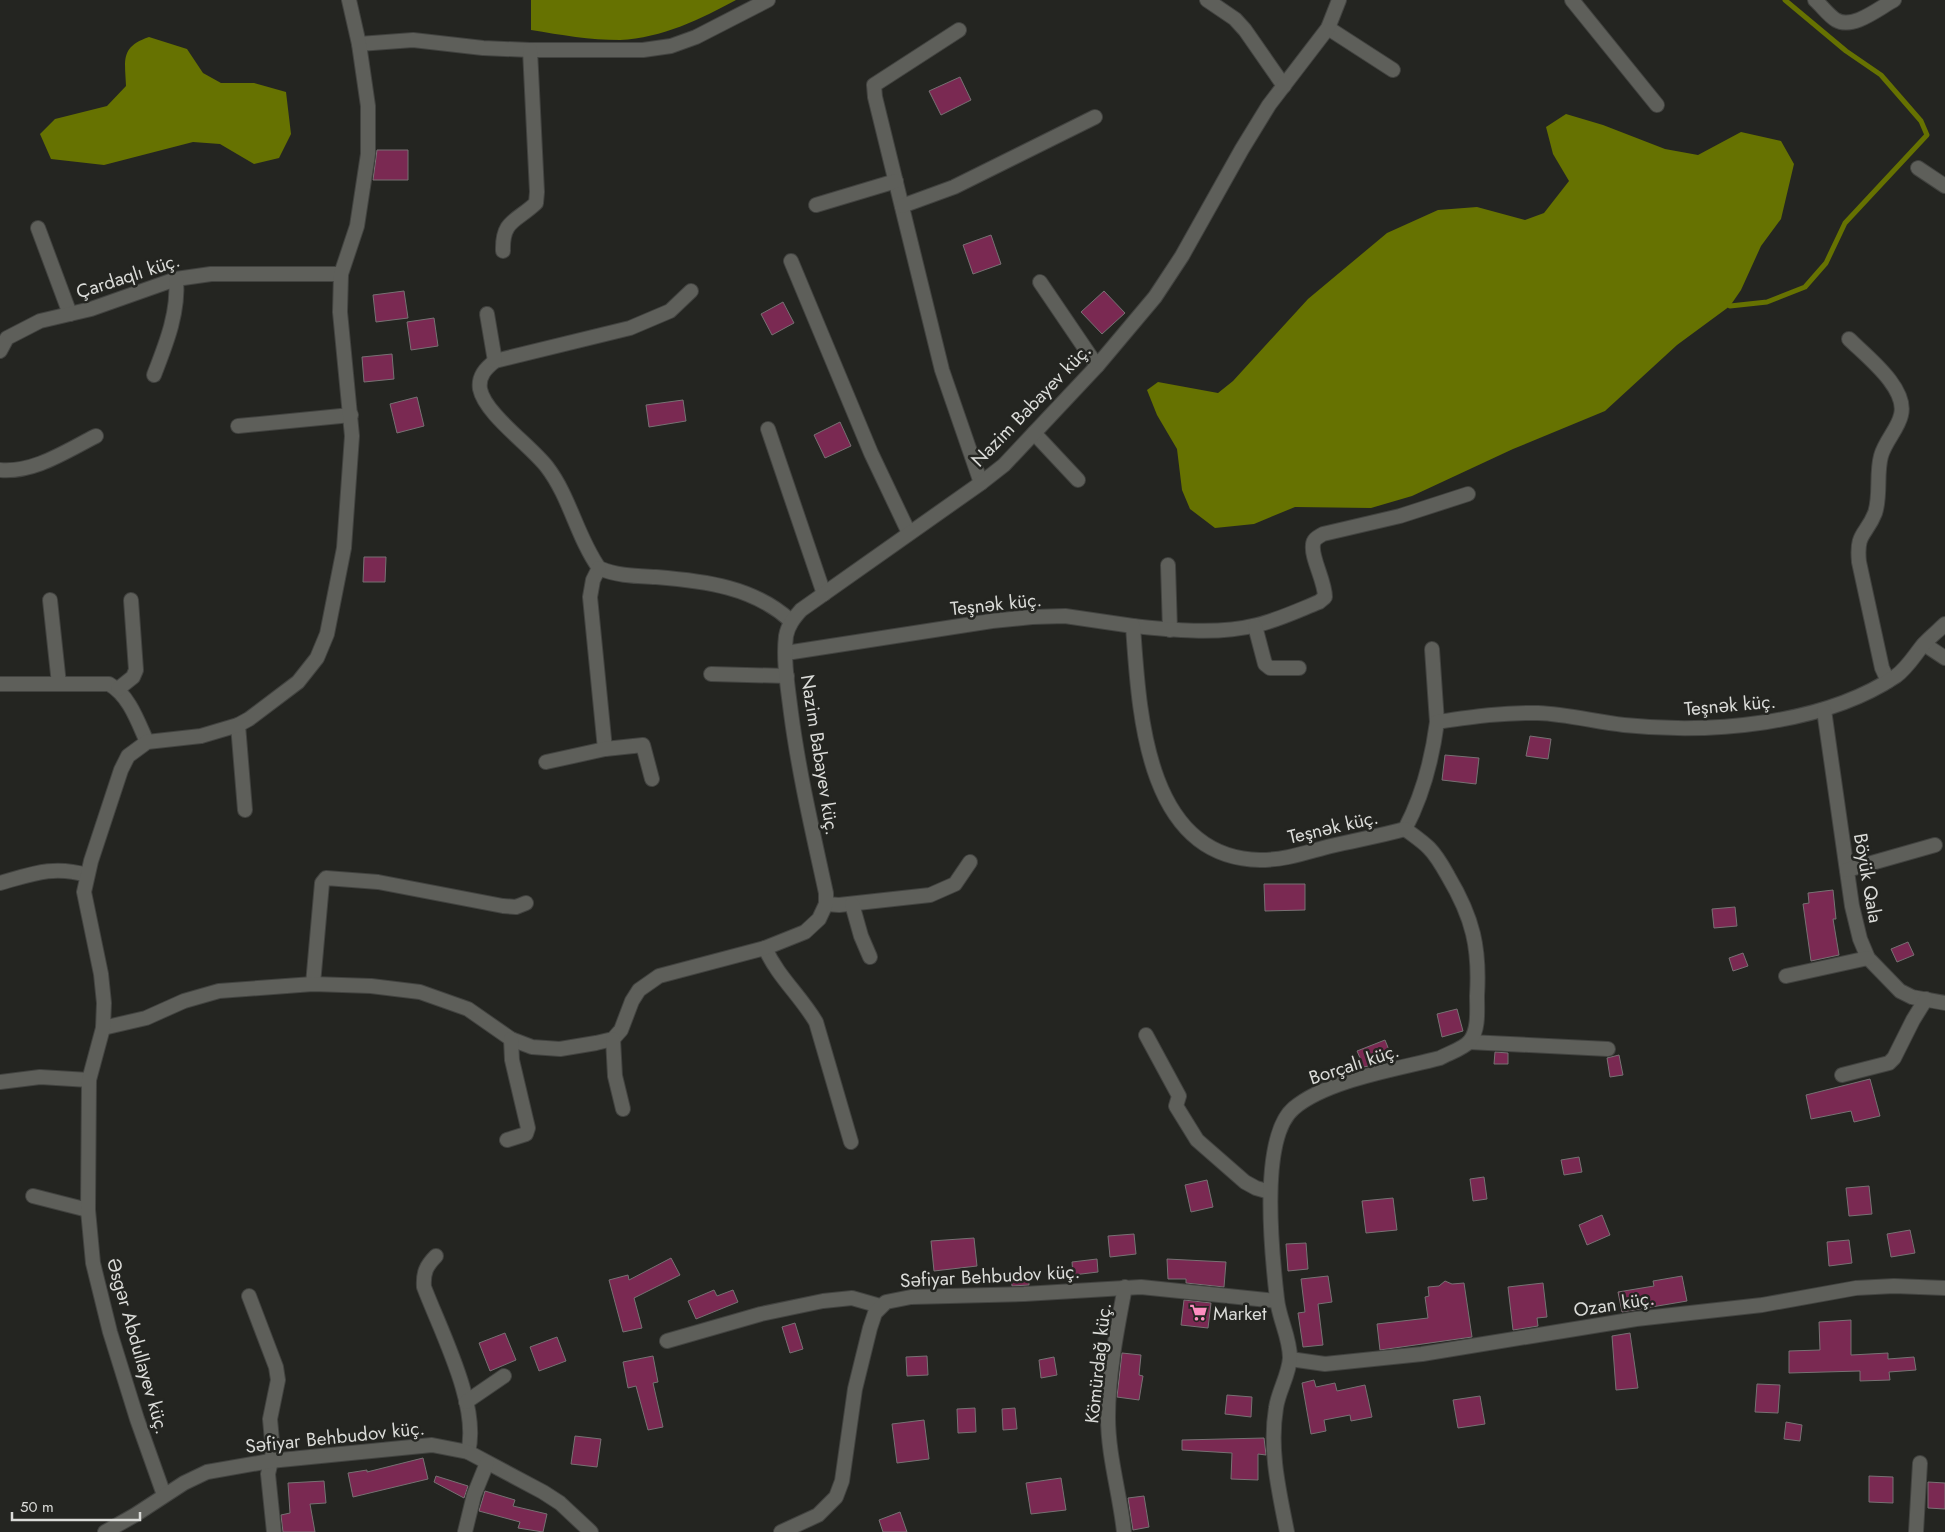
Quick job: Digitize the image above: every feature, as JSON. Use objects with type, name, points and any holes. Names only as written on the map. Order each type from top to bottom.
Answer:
[{"type":"street","points":[[0,684],[110,684],[118,689],[132,709],[146,742],[201,736],[238,725],[298,682],[317,658],[327,634],[344,548],[352,444],[351,415],[340,312],[341,274],[358,226],[368,154],[368,106],[359,44],[349,0]]},
{"type":"street","points":[[359,44],[413,40],[483,48],[643,50],[671,46],[696,37],[768,0]]},
{"type":"street","points":[[1207,0],[1235,20],[1245,30],[1284,86]]},
{"type":"street","points":[[1572,0],[1657,104]]},
{"type":"street","points":[[1815,0],[1836,20],[1846,23],[1858,20],[1894,0]]},
{"type":"street","name":"Nazim Babayev küç.","points":[[826,904],[826,893],[796,750],[786,653],[786,635],[791,621],[801,610],[1004,465],[1097,366],[1155,296],[1182,256],[1269,105],[1328,28],[1336,1]]},
{"type":"street","points":[[1328,28],[1393,70]]},
{"type":"street","points":[[960,30],[874,85],[875,97],[942,370],[981,483]]},
{"type":"street","points":[[503,251],[502,235],[506,228],[536,204],[530,50]]},
{"type":"street","points":[[902,206],[954,187],[1095,117]]},
{"type":"street","points":[[1918,168],[1945,186]]},
{"type":"street","points":[[816,205],[896,181]]},
{"type":"street","points":[[38,228],[70,314]]},
{"type":"street","points":[[791,261],[871,453],[908,533]]},
{"type":"street","name":"Çardaqlı küç.","points":[[0,351],[7,338],[18,330],[40,321],[115,301],[176,279],[211,274],[341,274]]},
{"type":"street","points":[[154,375],[168,337],[176,305],[176,279]]},
{"type":"street","points":[[1040,282],[1097,366]]},
{"type":"street","points":[[691,291],[670,311],[630,328],[495,360],[484,370],[480,379],[480,389],[484,401],[494,414],[546,466],[572,510],[599,568],[612,574],[685,580],[718,585],[762,599],[776,607],[791,621]]},
{"type":"street","points":[[487,314],[495,360]]},
{"type":"street","points":[[1849,339],[1895,386],[1902,400],[1901,415],[1880,458],[1875,513],[1860,536],[1858,546],[1859,562],[1882,668],[1888,681]]},
{"type":"street","points":[[238,426],[351,415]]},
{"type":"street","points":[[768,429],[824,594]]},
{"type":"street","points":[[1034,433],[1078,480]]},
{"type":"street","points":[[0,470],[21,469],[49,460],[96,436]]},
{"type":"street","points":[[1133,626],[1170,630],[1231,630],[1255,626],[1319,602],[1325,596],[1325,588],[1312,546],[1315,539],[1323,534],[1410,514],[1468,494]]},
{"type":"street","points":[[1168,565],[1170,630]]},
{"type":"street","points":[[599,568],[590,598],[605,748]]},
{"type":"street","points":[[50,600],[59,684]]},
{"type":"street","points":[[118,689],[133,677],[136,670],[131,600]]},
{"type":"street","name":"Teşnək küç.","points":[[786,653],[992,621],[1032,617],[1065,616],[1133,626],[1137,680],[1156,777],[1167,803],[1194,837],[1207,847],[1237,856],[1260,860],[1284,858],[1405,829],[1413,814],[1432,759],[1436,722],[1507,713],[1541,713],[1625,726],[1690,728],[1790,718],[1824,710],[1888,681],[1906,668],[1924,644],[1945,624]]},
{"type":"street","points":[[1255,626],[1265,664],[1270,668],[1299,668]]},
{"type":"street","points":[[1924,644],[1945,658]]},
{"type":"street","points":[[1432,649],[1436,722]]},
{"type":"street","points":[[711,674],[787,676]]},
{"type":"street","name":"Böyük Qala","points":[[1824,710],[1852,906],[1860,939],[1868,958],[1900,991],[1912,997],[1945,1003]]},
{"type":"street","points":[[238,725],[245,810]]},
{"type":"street","name":"Əsgər Abdullayev küç.","points":[[146,742],[128,756],[121,770],[87,875],[84,892],[101,974],[104,1003],[103,1028],[89,1080],[88,1210],[93,1263],[110,1332],[137,1419],[164,1495]]},
{"type":"street","points":[[546,762],[605,748],[643,745],[652,779]]},
{"type":"street","points":[[1405,829],[1430,848],[1460,895],[1471,922],[1477,944],[1479,965],[1476,1021],[1474,1034],[1469,1042],[1608,1049]]},
{"type":"street","points":[[1847,870],[1934,845]]},
{"type":"street","points":[[623,1109],[615,1076],[614,1039],[621,1030],[632,1001],[639,990],[659,976],[765,948],[805,932],[819,919],[826,904],[852,904],[930,895],[944,890],[955,884],[970,862]]},
{"type":"street","points":[[0,883],[55,870],[70,870],[87,875]]},
{"type":"street","points":[[313,984],[322,883],[326,878],[378,882],[503,906],[516,907],[526,903]]},
{"type":"street","points":[[852,904],[861,936],[870,957]]},
{"type":"street","points":[[765,948],[783,980],[806,1005],[816,1022],[851,1142]]},
{"type":"street","points":[[1786,976],[1868,958]]},
{"type":"street","points":[[103,1028],[146,1018],[184,1001],[219,991],[313,984],[370,986],[420,992],[468,1009],[511,1039],[532,1047],[560,1049],[614,1039]]},
{"type":"street","points":[[1842,1075],[1889,1063],[1894,1058],[1926,999]]},
{"type":"street","points":[[1146,1035],[1179,1096],[1176,1106],[1197,1140],[1245,1182],[1270,1192]]},
{"type":"street","points":[[507,1140],[526,1134],[528,1128],[512,1060],[511,1039]]},
{"type":"street","name":"Borçalı küç.","points":[[1286,1532],[1274,1461],[1274,1428],[1276,1406],[1290,1359],[1277,1301],[1269,1205],[1284,1120],[1294,1108],[1328,1088],[1440,1058],[1469,1042]]},
{"type":"street","points":[[0,1082],[40,1077],[89,1080]]},
{"type":"street","points":[[33,1196],[88,1210]]},
{"type":"street","points":[[436,1256],[427,1264],[423,1277],[424,1287],[466,1402],[471,1425],[468,1452]]},
{"type":"street","name":"Ozan küç.","points":[[1290,1359],[1325,1364],[1422,1354],[1636,1319],[1762,1305],[1856,1288],[1894,1286],[1945,1288]]},
{"type":"street","name":"Kömürdağ küç.","points":[[1124,1532],[1111,1457],[1108,1417],[1118,1322],[1126,1288]]},
{"type":"street","name":"Səfiyar Behbudov küç.","points":[[781,1532],[818,1515],[836,1497],[842,1481],[855,1389],[872,1320],[880,1306],[891,1300],[910,1297],[1154,1288],[1277,1301]]},
{"type":"street","points":[[248,1296],[276,1367],[278,1380],[270,1419],[272,1452],[268,1490],[274,1532]]},
{"type":"street","points":[[667,1341],[761,1314],[823,1302],[858,1299],[880,1306]]},
{"type":"street","points":[[466,1402],[504,1376]]},
{"type":"street","name":"Səfiyar Behbudov küç.","points":[[105,1532],[135,1515],[164,1495],[207,1472],[270,1461],[432,1445],[468,1452],[555,1499],[591,1532]]},
{"type":"street","points":[[465,1532],[474,1495],[487,1463]]},
{"type":"street","points":[[1916,1532],[1920,1463]]},
{"type":"shaded area","points":[[531,0],[736,0],[681,26],[651,36],[609,40],[531,30]]},
{"type":"shaded area","points":[[149,37],[187,49],[203,73],[221,83],[254,83],[286,92],[291,134],[279,158],[254,164],[220,144],[193,142],[104,165],[51,159],[40,134],[55,119],[107,106],[126,86],[125,62],[129,50],[133,45]]},
{"type":"shaded area","points":[[1566,114],[1603,125],[1665,149],[1698,155],[1741,132],[1781,141],[1794,164],[1781,219],[1761,246],[1741,290],[1730,306],[1677,345],[1605,411],[1513,449],[1412,496],[1371,508],[1295,507],[1254,524],[1215,528],[1190,509],[1182,490],[1177,449],[1157,415],[1147,390],[1158,382],[1218,393],[1233,381],[1308,299],[1387,233],[1438,210],[1477,207],[1525,220],[1544,213],[1569,181],[1553,154],[1546,127]]},
{"type":"building","points":[[960,77],[971,100],[941,115],[929,91]]},
{"type":"building","points":[[377,150],[408,150],[408,180],[373,180]]},
{"type":"building","points":[[991,235],[1001,264],[973,274],[963,245]]},
{"type":"building","points":[[404,291],[408,318],[376,322],[373,295]]},
{"type":"building","points":[[1104,291],[1125,313],[1102,334],[1081,312]]},
{"type":"building","points":[[783,302],[794,323],[772,335],[761,314]]},
{"type":"building","points":[[434,318],[438,346],[411,350],[407,322]]},
{"type":"building","points":[[392,354],[394,379],[364,382],[362,357]]},
{"type":"building","points":[[417,397],[424,426],[397,433],[390,404]]},
{"type":"building","points":[[683,400],[686,421],[649,427],[646,405]]},
{"type":"building","points":[[840,422],[851,446],[825,458],[814,435]]},
{"type":"building","points":[[364,557],[386,557],[385,582],[363,582]]},
{"type":"building","points":[[1530,736],[1551,739],[1548,759],[1526,756]]},
{"type":"building","points":[[1445,755],[1479,758],[1476,784],[1442,780]]},
{"type":"building","points":[[1264,884],[1305,884],[1305,910],[1265,911]]},
{"type":"building","points":[[1833,890],[1836,919],[1833,919],[1839,955],[1811,961],[1803,904],[1809,903],[1808,893]]},
{"type":"building","points":[[1735,907],[1737,926],[1714,928],[1712,909]]},
{"type":"building","points":[[1908,942],[1914,955],[1897,962],[1891,949]]},
{"type":"building","points":[[1743,953],[1748,966],[1733,971],[1729,958]]},
{"type":"building","points":[[1457,1009],[1463,1031],[1442,1037],[1437,1014]]},
{"type":"building","points":[[1385,1040],[1393,1060],[1364,1067],[1357,1051]]},
{"type":"building","points":[[1495,1052],[1508,1053],[1508,1064],[1494,1064]]},
{"type":"building","points":[[1619,1055],[1623,1075],[1610,1077],[1607,1058]]},
{"type":"building","points":[[1870,1079],[1880,1116],[1854,1122],[1851,1111],[1811,1119],[1806,1095]]},
{"type":"building","points":[[1579,1157],[1582,1172],[1564,1175],[1561,1160]]},
{"type":"building","points":[[1484,1177],[1487,1199],[1473,1201],[1470,1179]]},
{"type":"building","points":[[1207,1180],[1213,1207],[1191,1212],[1185,1185]]},
{"type":"building","points":[[1869,1186],[1872,1214],[1849,1216],[1846,1188]]},
{"type":"building","points":[[1393,1198],[1397,1230],[1366,1233],[1362,1201]]},
{"type":"building","points":[[1602,1215],[1610,1235],[1587,1245],[1579,1225]]},
{"type":"building","points":[[1910,1230],[1915,1253],[1891,1257],[1887,1234]]},
{"type":"building","points":[[1134,1234],[1136,1254],[1110,1257],[1108,1236]]},
{"type":"building","points":[[974,1238],[977,1266],[934,1271],[931,1241]]},
{"type":"building","points":[[1849,1240],[1852,1263],[1829,1266],[1827,1242]]},
{"type":"building","points":[[1306,1243],[1308,1269],[1288,1271],[1286,1244]]},
{"type":"building","points":[[671,1258],[680,1275],[634,1298],[642,1328],[623,1332],[609,1280],[628,1275],[629,1280]]},
{"type":"building","points":[[1097,1259],[1098,1272],[1073,1275],[1072,1262]]},
{"type":"building","points":[[1167,1259],[1226,1262],[1224,1287],[1186,1283],[1186,1279],[1168,1279]]},
{"type":"building","points":[[1028,1271],[1029,1285],[1012,1286],[1011,1272]]},
{"type":"building","points":[[1328,1276],[1332,1302],[1318,1304],[1323,1345],[1303,1347],[1298,1313],[1305,1312],[1301,1279]]},
{"type":"building","points":[[1682,1276],[1687,1301],[1622,1312],[1618,1292],[1654,1286],[1653,1281]]},
{"type":"building","points":[[1445,1281],[1452,1284],[1464,1283],[1472,1337],[1380,1350],[1377,1324],[1428,1318],[1425,1297],[1429,1296],[1428,1287],[1439,1286]]},
{"type":"building","points":[[1543,1283],[1547,1317],[1537,1318],[1538,1326],[1513,1330],[1508,1287]]},
{"type":"building","points":[[714,1290],[717,1296],[733,1290],[738,1302],[696,1319],[688,1301]]},
{"type":"building","points":[[1184,1300],[1211,1303],[1208,1328],[1181,1325]]},
{"type":"building","points":[[1851,1320],[1851,1355],[1888,1353],[1888,1359],[1914,1357],[1916,1370],[1889,1372],[1890,1380],[1860,1381],[1860,1371],[1789,1373],[1789,1351],[1820,1350],[1819,1322]]},
{"type":"building","points":[[795,1323],[803,1349],[790,1353],[782,1327]]},
{"type":"building","points":[[505,1333],[516,1360],[490,1371],[479,1343]]},
{"type":"building","points":[[1630,1333],[1638,1388],[1616,1390],[1612,1336]]},
{"type":"building","points":[[557,1337],[566,1361],[539,1371],[530,1347]]},
{"type":"building","points":[[1122,1353],[1141,1355],[1139,1375],[1143,1376],[1139,1400],[1117,1397]]},
{"type":"building","points":[[653,1356],[658,1382],[653,1383],[663,1427],[648,1430],[636,1386],[628,1388],[623,1362]]},
{"type":"building","points":[[927,1356],[928,1375],[907,1376],[906,1357]]},
{"type":"building","points":[[1054,1357],[1057,1375],[1041,1378],[1039,1360]]},
{"type":"building","points":[[1314,1380],[1316,1387],[1335,1383],[1337,1391],[1365,1385],[1372,1417],[1351,1421],[1350,1415],[1324,1420],[1326,1431],[1311,1434],[1302,1383]]},
{"type":"building","points":[[1757,1384],[1780,1385],[1778,1413],[1755,1412]]},
{"type":"building","points":[[1227,1395],[1252,1397],[1251,1417],[1225,1414]]},
{"type":"building","points":[[1480,1396],[1485,1424],[1458,1428],[1453,1400]]},
{"type":"building","points":[[975,1408],[976,1432],[958,1433],[957,1409]]},
{"type":"building","points":[[1015,1408],[1017,1429],[1003,1430],[1002,1409]]},
{"type":"building","points":[[924,1420],[929,1459],[897,1463],[892,1424]]},
{"type":"building","points":[[1786,1422],[1802,1425],[1800,1441],[1784,1439]]},
{"type":"building","points":[[575,1436],[601,1439],[597,1467],[571,1464]]},
{"type":"building","points":[[1264,1438],[1266,1455],[1258,1454],[1258,1480],[1231,1479],[1232,1453],[1182,1450],[1182,1440]]},
{"type":"building","points":[[423,1458],[428,1479],[353,1497],[348,1473],[367,1470],[367,1472]]},
{"type":"building","points":[[436,1476],[468,1486],[464,1498],[434,1482]]},
{"type":"building","points":[[1869,1476],[1893,1477],[1893,1503],[1869,1502]]},
{"type":"building","points":[[1061,1478],[1066,1510],[1031,1514],[1026,1483]]},
{"type":"building","points":[[324,1481],[326,1503],[310,1504],[315,1532],[283,1532],[281,1515],[290,1513],[288,1483]]},
{"type":"building","points":[[1928,1482],[1945,1483],[1945,1509],[1928,1508]]},
{"type":"building","points":[[485,1491],[515,1500],[513,1506],[547,1514],[543,1532],[518,1528],[520,1522],[479,1511]]},
{"type":"building","points":[[1144,1496],[1149,1527],[1133,1530],[1128,1498]]},
{"type":"building","points":[[900,1512],[907,1532],[883,1532],[879,1520]]},
{"type":"waterway","points":[[1730,306],[1767,302],[1805,287],[1826,263],[1845,223],[1927,135],[1921,121],[1881,75],[1846,51],[1785,0]]},
{"type":"place","name":"Market","points":[[1199,1313]]}]
